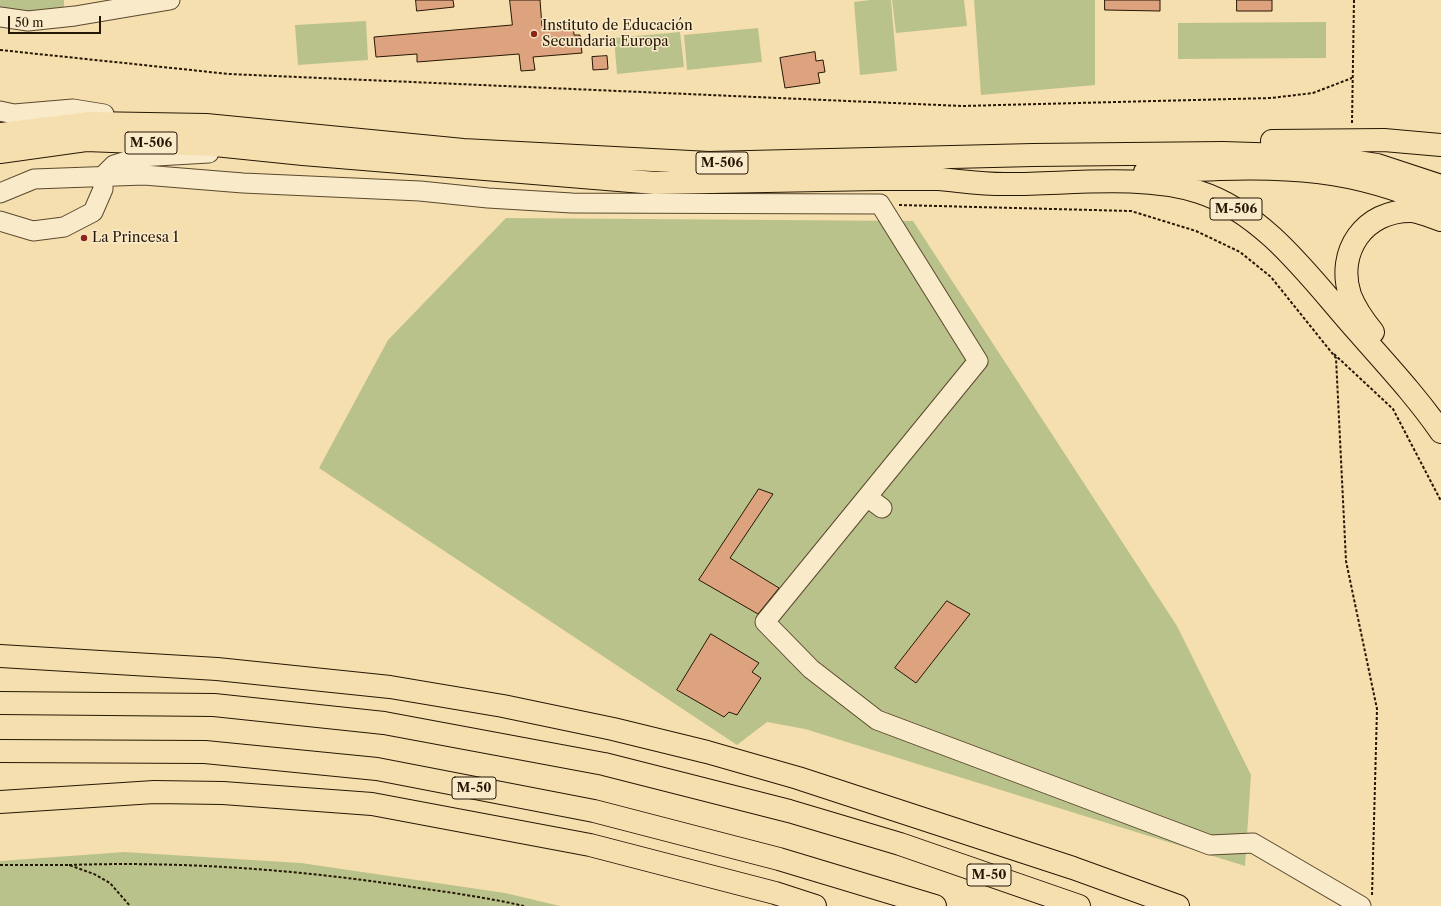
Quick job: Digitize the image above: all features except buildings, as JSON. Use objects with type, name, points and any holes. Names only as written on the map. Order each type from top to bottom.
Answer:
[{"type":"main road","points":[[0,124],[104,114],[157,116],[206,125]]},
{"type":"main road","name":"M-506","points":[[0,134],[90,123],[206,125],[463,150],[709,163],[1033,155],[1223,153],[1317,156],[1377,165],[1441,186]]},
{"type":"main road","name":"M-506","points":[[0,152],[86,140],[215,145],[304,154],[655,183],[938,179],[1257,169],[1318,172],[1368,181],[1420,197],[1441,207]]},
{"type":"main road","points":[[1033,155],[1252,141],[1384,140],[1441,145]]},
{"type":"main road","points":[[0,165],[71,152],[304,154]]},
{"type":"main road","name":"M-506","points":[[938,179],[1009,184],[1146,182],[1199,192],[1225,202],[1276,239],[1388,366],[1441,432]]},
{"type":"main road","points":[[1441,220],[1413,211],[1380,217],[1367,226],[1356,238],[1349,253],[1346,268],[1350,296],[1359,312],[1441,412]]},
{"type":"main road","points":[[0,656],[217,669],[390,687],[503,706],[613,728],[707,752],[798,778],[1065,865],[1178,906]]},
{"type":"main road","name":"M-50","points":[[0,704],[214,705],[384,723],[604,764],[789,810],[900,844],[1079,906]]},
{"type":"main road","name":"M-50","points":[[0,751],[205,752],[377,770],[594,811],[779,859],[935,906]]},
{"type":"main road","points":[[0,802],[154,792],[223,793],[372,804],[590,846],[775,894],[815,906]]},
{"type":"street","points":[[0,17],[28,21],[76,8],[170,0]]},
{"type":"street","points":[[0,111],[14,114],[73,109],[104,114]]},
{"type":"street","points":[[0,221],[33,231],[64,227],[93,212],[103,189],[103,176],[114,164],[139,157],[212,153]]},
{"type":"street","points":[[0,193],[34,179],[144,175],[243,183],[420,191],[488,198],[572,203],[880,204],[978,361],[765,622],[811,669],[877,720],[1210,845],[1253,843],[1366,902]]},
{"type":"street","points":[[867,497],[882,508]]},
{"type":"path","points":[[1352,123],[1354,0]]},
{"type":"path","points":[[0,50],[229,74],[962,106],[1271,98],[1313,93],[1352,78]]},
{"type":"path","points":[[880,204],[1131,211],[1196,231],[1240,252],[1271,277],[1336,358],[1346,561],[1377,709],[1366,902]]},
{"type":"path","points":[[1330,351],[1393,409],[1441,501]]},
{"type":"path","points":[[0,865],[136,862],[255,868],[376,881],[497,900],[524,906]]},
{"type":"path","points":[[69,864],[94,874],[110,883],[130,906]]},
{"type":"green space","points":[[0,0],[64,0],[64,11],[0,13]]},
{"type":"green space","points":[[891,0],[897,71],[860,75],[854,2]]},
{"type":"green space","points":[[892,0],[964,0],[967,26],[896,33]]},
{"type":"green space","points":[[974,0],[1095,0],[1095,85],[981,95]]},
{"type":"green space","points":[[366,21],[368,60],[298,65],[295,25]]},
{"type":"green space","points":[[1326,22],[1326,58],[1178,59],[1178,23]]},
{"type":"green space","points":[[758,28],[762,62],[687,70],[684,35]]},
{"type":"green space","points":[[680,32],[684,67],[617,74],[614,38]]},
{"type":"green space","points":[[506,218],[913,221],[1177,626],[1251,775],[1245,866],[805,729],[767,722],[737,745],[319,468],[388,340]]},
{"type":"green space","points":[[124,852],[301,863],[505,893],[560,906],[0,906],[0,861]]},
{"type":"place","name":"Instituto de Educación Secundaria Europa","points":[[534,34]]},
{"type":"place","name":"La Princesa 1","points":[[84,238]]}]
